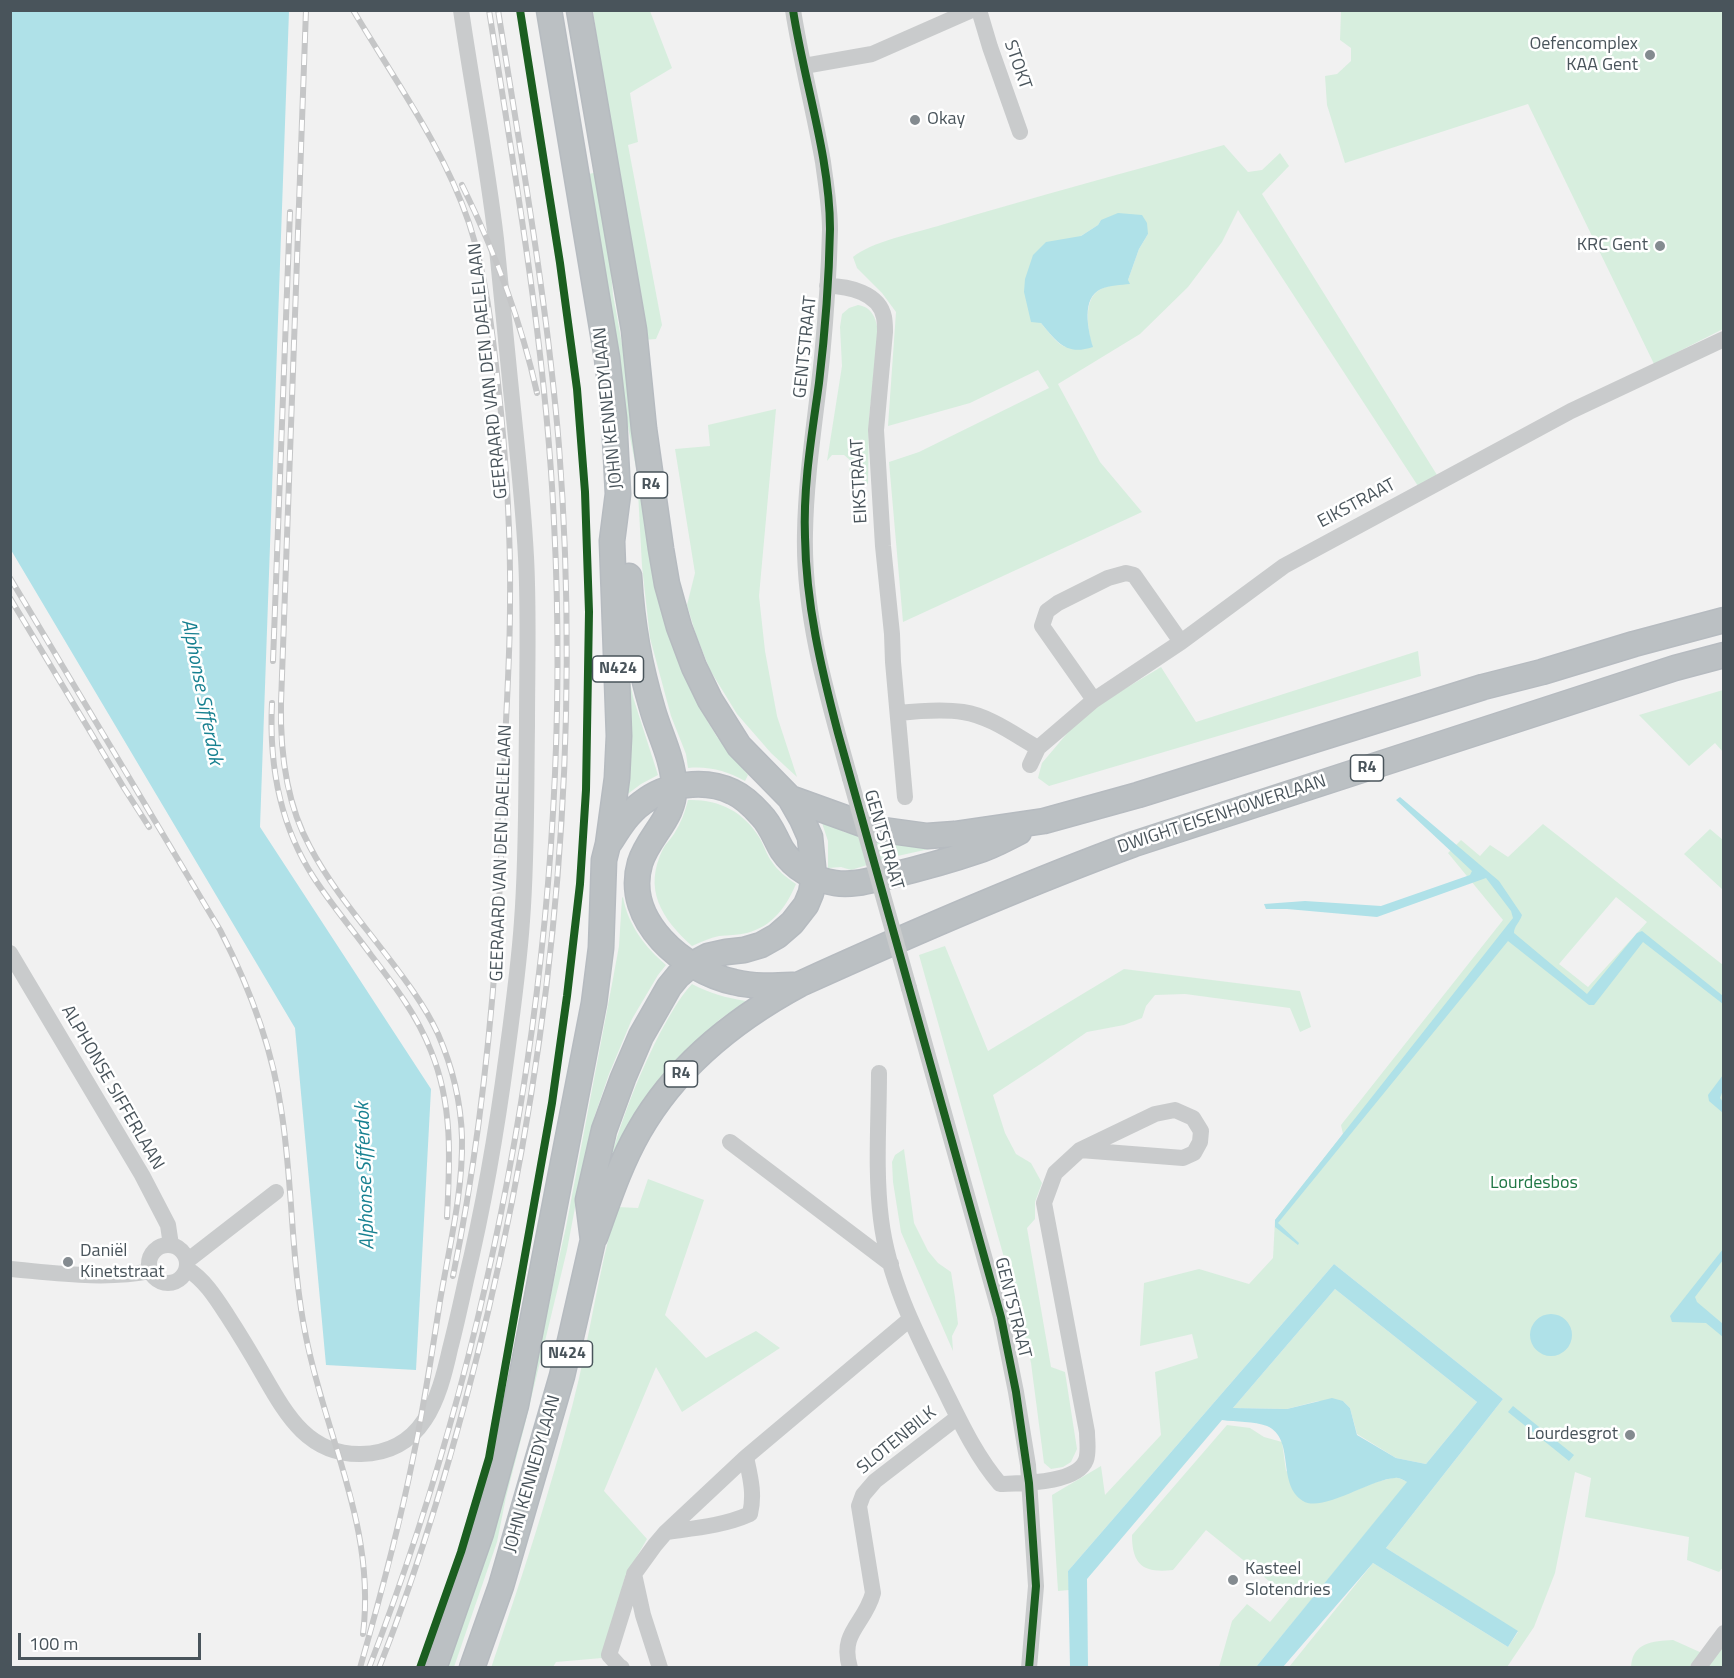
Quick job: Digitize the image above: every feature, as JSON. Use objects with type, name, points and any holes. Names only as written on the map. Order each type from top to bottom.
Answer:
[{"type":"highway","name":"JOHN KENNEDYLAAN","points":[[434,1668],[481,1533],[516,1405],[594,1003],[601,948],[603,860],[608,844],[617,778],[619,736],[612,541],[618,494],[614,418],[607,358],[549,10]]},
{"type":"highway","name":"JOHN KENNEDYLAAN","points":[[472,1668],[501,1586],[562,1376],[593,1240],[588,1200],[604,1130],[641,1036],[669,987],[678,976],[691,965],[708,956],[744,950],[761,945],[777,936],[792,923],[806,905],[814,877],[810,837],[802,819],[790,798],[739,746],[710,700],[678,627],[661,549],[644,429],[634,330],[579,10]]},
{"type":"highway","name":"DWIGHT EISENHOWERLAAN","points":[[618,494],[627,542],[641,668],[669,757],[675,787],[673,804],[640,863],[638,880],[640,900],[645,916],[668,947],[691,965],[732,982],[751,985],[800,984]]},
{"type":"highway","name":"R4","points":[[1044,821],[1148,792],[1483,687],[1724,620]]},
{"type":"highway","name":"DWIGHT EISENHOWERLAAN","points":[[593,1240],[614,1182],[639,1130],[657,1103],[682,1073],[717,1039],[772,999],[800,984],[1060,871],[1134,844],[1675,668],[1724,655]]},
{"type":"highway","name":"JOHN KENNEDYLAAN","points":[[608,844],[627,816],[641,803],[657,793],[675,787],[701,785],[734,792],[748,802],[763,816],[782,849],[799,869],[814,877],[834,883],[851,884],[979,851],[1044,821]]},
{"type":"highway","name":"JOHN KENNEDYLAAN","points":[[790,798],[876,828],[927,836],[965,833],[1044,821]]},
{"type":"street","name":"GEERAARD VAN DEN DAELELAAN","points":[[187,1265],[215,1296],[288,1416],[307,1436],[321,1446],[338,1452],[360,1455],[391,1448],[416,1431],[432,1409],[447,1362],[475,1243],[500,1103],[517,982],[523,917],[526,774],[528,644],[522,495],[496,236],[460,10]]},
{"type":"street","name":"GENTSTRAAT","points":[[793,10],[816,120],[829,198],[830,230],[822,355],[810,452],[805,535],[812,623],[822,672],[850,778],[1001,1317],[1016,1392],[1029,1483],[1036,1586],[1029,1668]]},
{"type":"street","points":[[804,66],[872,54],[971,11]]},
{"type":"street","name":"STOKT","points":[[971,11],[1020,132]]},
{"type":"street","name":"EIKSTRAAT","points":[[827,286],[841,286],[866,294],[879,304],[884,317],[885,332],[876,430],[904,797]]},
{"type":"street","name":"EIKSTRAAT","points":[[1030,765],[1038,748],[1094,700],[1180,642],[1284,566],[1571,411],[1724,339]]},
{"type":"street","points":[[1094,700],[1042,626],[1047,611],[1058,603],[1108,578],[1126,573],[1134,575],[1180,642]]},
{"type":"street","points":[[898,713],[962,711],[1001,727],[1038,748]]},
{"type":"street","name":"ALPHONSE SIFFERLAAN","points":[[10,953],[141,1175],[168,1225],[171,1245]]},
{"type":"street","points":[[879,1072],[878,1181],[881,1221],[891,1264],[910,1319],[958,1417],[988,1470],[1000,1484],[1029,1483],[1068,1476],[1080,1469],[1086,1459],[1087,1432],[1044,1203],[1055,1173],[1080,1150],[1155,1114],[1176,1110],[1193,1118],[1201,1131],[1200,1142],[1194,1153],[1183,1158],[1080,1150]]},
{"type":"street","points":[[730,1142],[891,1264]]},
{"type":"street","points":[[187,1265],[182,1251],[171,1245],[165,1245],[154,1252],[150,1258],[150,1271],[159,1280],[171,1283],[181,1278],[187,1265],[276,1192]]},
{"type":"street","points":[[10,1269],[115,1275],[132,1275],[150,1271]]},
{"type":"street","points":[[622,1668],[609,1655],[634,1574],[655,1545],[746,1456],[910,1319]]},
{"type":"street","name":"SLOTENBILK","points":[[850,1668],[846,1655],[849,1637],[870,1604],[873,1593],[859,1506],[863,1495],[875,1481],[958,1417]]},
{"type":"street","points":[[666,1532],[718,1525],[750,1514],[752,1484],[746,1456]]},
{"type":"street","points":[[634,1574],[643,1616],[660,1668]]},
{"type":"street","name":"GENTSTRAAT","points":[[1035,1606],[1040,1649],[1039,1668]]},
{"type":"street","points":[[1698,1668],[1724,1633]]},
{"type":"green space","points":[[593,11],[650,11],[672,68],[630,93],[638,142],[628,145],[662,325],[656,339],[642,340]]},
{"type":"green space","name":"KRC Gent","points":[[1341,11],[1723,11],[1723,329],[1654,364],[1528,104],[1345,163],[1327,105],[1325,76],[1337,74],[1351,61],[1351,48],[1340,40]]},
{"type":"green space","points":[[1224,145],[1248,172],[1262,170],[1280,153],[1289,166],[1262,194],[1437,475],[1418,486],[1238,210],[1222,242],[1188,287],[1140,334],[1058,384],[1100,462],[1142,512],[903,622],[889,462],[919,452],[1049,388],[1038,370],[970,403],[888,426],[896,312],[882,293],[857,268],[853,257],[870,247],[893,239]],"holes":[[[1101,220],[1148,234],[1139,249],[1128,280],[1101,289],[1091,299],[1088,315],[1092,346],[1073,348],[1058,342],[1041,323],[1081,236],[1098,225]]]},
{"type":"green space","points":[[597,172],[608,234],[613,295],[629,382],[657,592],[666,629],[683,673],[717,737],[748,775],[745,781],[718,770],[688,768],[686,754],[671,716],[650,638],[642,566],[637,473],[624,406],[611,306],[589,174]]},
{"type":"green space","points":[[858,305],[867,308],[872,314],[878,331],[869,419],[868,484],[849,472],[851,461],[844,455],[832,455],[827,461],[842,366],[840,327],[842,314]]},
{"type":"green space","points":[[776,409],[759,596],[765,651],[777,716],[797,777],[771,753],[737,714],[710,670],[696,635],[687,605],[695,573],[675,449],[710,446],[708,425]]},
{"type":"green space","points":[[1418,651],[1421,676],[1049,786],[1038,778],[1042,763],[1075,724],[1106,700],[1161,667],[1196,722]]},
{"type":"green space","points":[[628,673],[633,697],[658,775],[625,796]]},
{"type":"green space","points":[[1723,690],[1723,752],[1715,743],[1689,766],[1639,715]]},
{"type":"green space","points":[[688,800],[719,804],[729,808],[745,820],[759,837],[774,865],[796,884],[783,908],[764,926],[747,933],[719,936],[692,946],[664,914],[655,890],[657,864],[664,847],[679,826]]},
{"type":"green space","points":[[821,820],[844,832],[889,842],[938,847],[893,857],[851,870],[841,867],[828,868],[828,841]]},
{"type":"green space","name":"Lourdesbos","points":[[1543,824],[1723,965],[1724,1566],[1719,1572],[1687,1560],[1689,1537],[1585,1517],[1591,1478],[1575,1472],[1555,1573],[1534,1627],[1507,1667],[1289,1667],[1373,1563],[1508,1647],[1518,1632],[1386,1548],[1503,1399],[1334,1264],[1068,1571],[1069,1590],[1058,1591],[1052,1495],[1101,1466],[1105,1495],[1161,1435],[1155,1372],[1198,1358],[1192,1334],[1140,1346],[1144,1283],[1199,1269],[1249,1284],[1273,1258],[1275,1220],[1343,1134],[1341,1125],[1503,920],[1448,853],[1461,840],[1480,856],[1490,845],[1508,857]],"holes":[[[1616,897],[1647,922],[1588,987],[1559,964]]]},
{"type":"green space","points":[[1710,829],[1723,840],[1723,890],[1684,854]]},
{"type":"green space","points":[[623,897],[625,907],[638,935],[666,965],[632,1019],[594,1118],[567,1250],[497,1542],[454,1667],[440,1668],[542,1333],[566,1227],[612,984],[619,946]]},
{"type":"green space","points":[[945,946],[988,1051],[1124,969],[1300,991],[1311,1027],[1300,1032],[1290,1008],[1185,994],[1155,995],[1146,1006],[1142,1018],[1124,1025],[1087,1032],[993,1095],[1005,1133],[1016,1154],[1031,1163],[1042,1183],[1035,1202],[1035,1219],[1027,1228],[1051,1367],[1065,1372],[1077,1449],[1071,1462],[1063,1467],[1051,1469],[1044,1463],[1031,1363],[1021,1318],[919,955]]},
{"type":"green space","points":[[692,984],[718,995],[746,1001],[719,1020],[660,1081],[607,1171],[643,1069],[670,1015]]},
{"type":"green space","points":[[904,1149],[914,1223],[928,1251],[938,1263],[951,1272],[958,1324],[952,1336],[953,1351],[901,1232],[892,1162],[895,1155]]},
{"type":"green space","points":[[648,1179],[704,1200],[665,1315],[706,1358],[756,1331],[780,1348],[682,1412],[656,1367],[604,1491],[647,1539],[625,1577],[602,1658],[556,1662],[553,1667],[491,1668],[535,1536],[564,1436],[579,1379],[604,1255],[617,1207],[638,1208]]},
{"type":"green space","points":[[1335,1289],[1477,1402],[1426,1464],[1396,1458],[1357,1434],[1350,1408],[1343,1401],[1318,1401],[1287,1409],[1233,1408]]},
{"type":"green space","points":[[1227,1425],[1250,1428],[1264,1437],[1282,1442],[1286,1471],[1349,1493],[1396,1477],[1408,1482],[1256,1667],[1219,1667],[1232,1621],[1247,1604],[1270,1622],[1290,1598],[1206,1530],[1173,1570],[1154,1570],[1142,1565],[1134,1554],[1133,1546],[1132,1535]]},
{"type":"green space","points":[[1673,1640],[1702,1653],[1689,1667],[1631,1668],[1632,1659],[1639,1648],[1651,1642]]},
{"type":"green space","points":[[1723,1646],[1723,1667],[1708,1667]]},
{"type":"water","name":"Alphonse Sifferdok","points":[[10,11],[289,11],[260,827],[431,1089],[416,1370],[326,1365],[295,1028],[11,550]]},
{"type":"water","points":[[1118,213],[1142,215],[1147,223],[1148,234],[1139,249],[1128,280],[1130,284],[1101,289],[1091,299],[1088,315],[1093,347],[1076,350],[1063,346],[1041,323],[1031,322],[1024,292],[1025,279],[1033,255],[1046,242],[1081,236],[1098,225],[1101,220]]},
{"type":"water","points":[[1400,797],[1499,881],[1522,915],[1514,933],[1587,994],[1637,933],[1642,931],[1723,996],[1723,1004],[1643,942],[1594,1005],[1589,1005],[1508,941],[1278,1223],[1299,1243],[1298,1245],[1275,1227],[1275,1220],[1513,918],[1511,911],[1486,878],[1377,917],[1266,909],[1264,904],[1305,901],[1381,906],[1470,875],[1472,871],[1396,800]]},
{"type":"water","points":[[1723,1075],[1723,1090],[1720,1098],[1723,1102],[1723,1113],[1709,1101],[1708,1095]]},
{"type":"water","points":[[1723,1249],[1723,1260],[1695,1297],[1697,1302],[1723,1324],[1723,1337],[1706,1323],[1672,1322],[1670,1316]]},
{"type":"water","points":[[1334,1264],[1503,1399],[1386,1548],[1518,1631],[1508,1647],[1373,1563],[1283,1667],[1256,1667],[1407,1482],[1398,1478],[1385,1480],[1322,1503],[1303,1501],[1290,1484],[1284,1451],[1276,1432],[1256,1423],[1222,1420],[1087,1579],[1088,1667],[1070,1667],[1068,1571]],"holes":[[[1335,1289],[1477,1402],[1426,1464],[1396,1458],[1357,1435],[1350,1408],[1343,1401],[1332,1398],[1287,1409],[1233,1408]]]},
{"type":"water","points":[[1551,1314],[1559,1315],[1566,1320],[1571,1327],[1571,1343],[1566,1350],[1559,1355],[1551,1356],[1543,1355],[1536,1350],[1531,1343],[1530,1335],[1531,1327],[1536,1320],[1543,1315]]},
{"type":"water","points":[[1513,1406],[1574,1455],[1569,1461],[1508,1412]]},
{"type":"railway","points":[[306,10],[281,703],[283,758],[295,813],[310,847],[326,875],[413,991],[438,1034],[455,1085],[462,1138],[458,1200],[408,1485],[360,1668]]},
{"type":"railway","points":[[353,10],[432,140],[469,223],[488,302],[503,438],[509,522],[510,622],[498,926],[480,1115],[453,1276]]},
{"type":"railway","points":[[369,1668],[417,1532],[459,1392],[493,1249],[521,1104],[541,959],[553,812],[557,667],[554,522],[550,458],[529,266],[489,10]]},
{"type":"railway","points":[[379,1668],[440,1492],[488,1312],[511,1205],[530,1098],[546,990],[557,882],[564,773],[567,664],[565,555],[559,446],[548,337],[498,10]]},
{"type":"railway","points":[[462,185],[506,287],[531,366],[537,393]]},
{"type":"railway","points":[[273,661],[290,212]]},
{"type":"railway","points":[[10,578],[220,930],[259,1020],[273,1066],[282,1115],[297,1282],[306,1337],[356,1520],[365,1595],[363,1634]]},
{"type":"railway","points":[[10,598],[149,827]]},
{"type":"railway","points":[[272,703],[273,749],[279,794],[302,858],[321,888],[412,1013],[438,1071],[447,1112],[449,1175],[447,1217]]},
{"type":"cycle path","points":[[420,1668],[461,1552],[489,1458],[552,1103],[580,884],[586,790],[589,612],[585,492],[577,389],[560,263],[520,10]]},
{"type":"cycle path","points":[[793,10],[826,175],[830,229],[823,345],[805,498],[806,562],[811,611],[820,660],[838,733],[1001,1317],[1016,1392],[1029,1483],[1036,1586],[1029,1668]]},
{"type":"place","name":"Oefencomplex KAA Gent","points":[[1650,55]]},
{"type":"place","name":"Okay","points":[[915,120]]},
{"type":"place","name":"KRC Gent","points":[[1660,246]]},
{"type":"place","name":"Daniël Kinetstraat","points":[[68,1262]]},
{"type":"place","name":"Lourdesgrot","points":[[1630,1435]]},
{"type":"place","name":"Kasteel Slotendries","points":[[1233,1580]]}]
